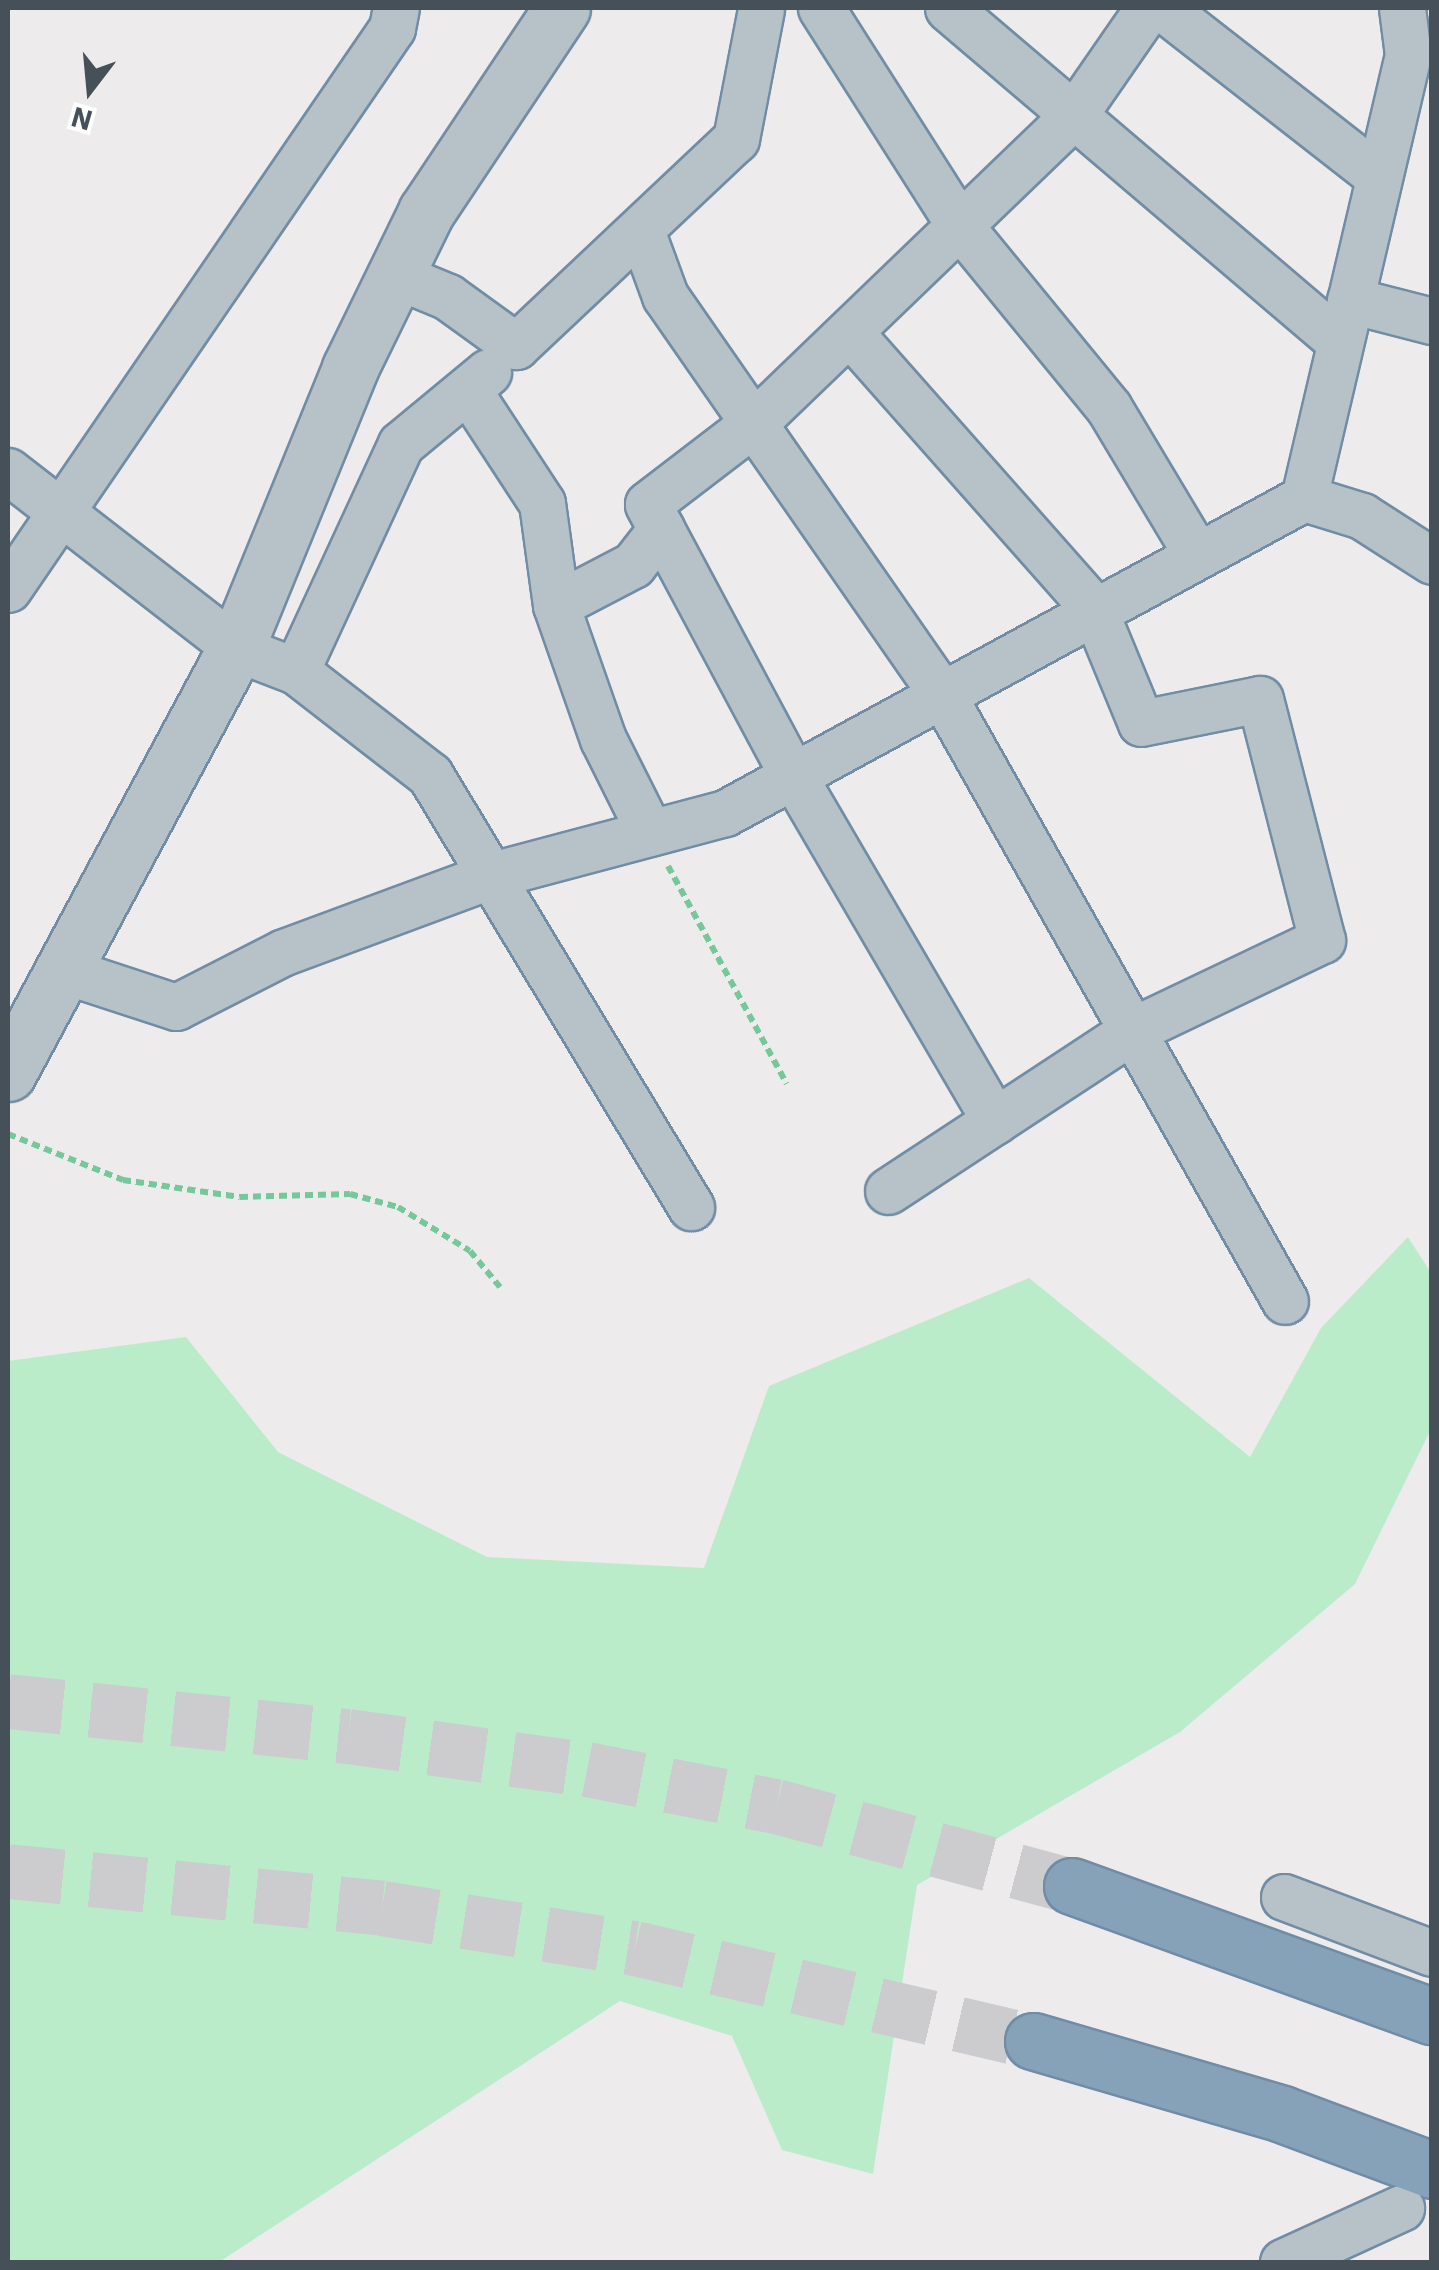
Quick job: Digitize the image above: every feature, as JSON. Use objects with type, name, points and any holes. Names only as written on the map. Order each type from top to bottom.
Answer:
[{"type":"highway","points":[[1072,1886],[1432,2016]]},
{"type":"highway","points":[[1033,2041],[1282,2114],[1416,2189]]},
{"type":"street","points":[[8,589],[392,28],[396,8]]},
{"type":"street","points":[[8,1073],[66,972],[236,648],[350,368],[426,212],[562,8]]},
{"type":"street","points":[[296,671],[401,444],[468,390],[642,233],[736,139],[763,8]]},
{"type":"street","points":[[821,8],[960,226],[1109,408],[1197,555]]},
{"type":"street","points":[[948,8],[1074,115],[1345,321],[1432,321]]},
{"type":"street","points":[[994,1121],[793,776],[648,504],[754,424],[1074,115],[1148,8]]},
{"type":"street","points":[[1163,8],[1376,174]]},
{"type":"street","points":[[1304,498],[1376,174],[1420,58],[1402,8]]},
{"type":"street","points":[[642,233],[665,296],[942,694],[1284,1301]]},
{"type":"street","points":[[394,275],[448,296],[516,346]]},
{"type":"street","points":[[851,334],[1094,609],[1140,723],[1260,699],[1322,940],[1134,1030],[888,1191]]},
{"type":"street","points":[[468,390],[542,503],[556,605],[602,739],[650,834]]},
{"type":"street","points":[[8,471],[64,510],[236,648],[296,671],[430,776],[691,1207]]},
{"type":"street","points":[[66,972],[176,1008],[284,952],[492,875],[725,813],[1304,498],[1362,516],[1432,560]]},
{"type":"street","points":[[556,605],[632,565],[661,529]]},
{"type":"street","points":[[1284,1897],[1432,1953]]},
{"type":"street","points":[[1283,2262],[1416,2189]]},
{"type":"path","points":[[650,834],[787,1084]]},
{"type":"path","points":[[8,1134],[123,1180],[240,1197],[350,1194],[398,1207],[470,1251],[500,1287]]},
{"type":"green space","points":[[1408,1237],[1431,1273],[1431,1429],[1355,1584],[1180,1732],[917,1885],[873,2174],[782,2150],[732,2036],[620,2001],[219,2262],[8,2262],[8,1361],[186,1337],[278,1452],[487,1557],[704,1568],[769,1386],[1029,1278],[1250,1457],[1321,1328]]},
{"type":"tunnel","points":[[8,1701],[348,1736],[587,1769],[776,1806],[1072,1886]]},
{"type":"tunnel","points":[[8,1871],[382,1908],[635,1948],[1033,2041]]}]
